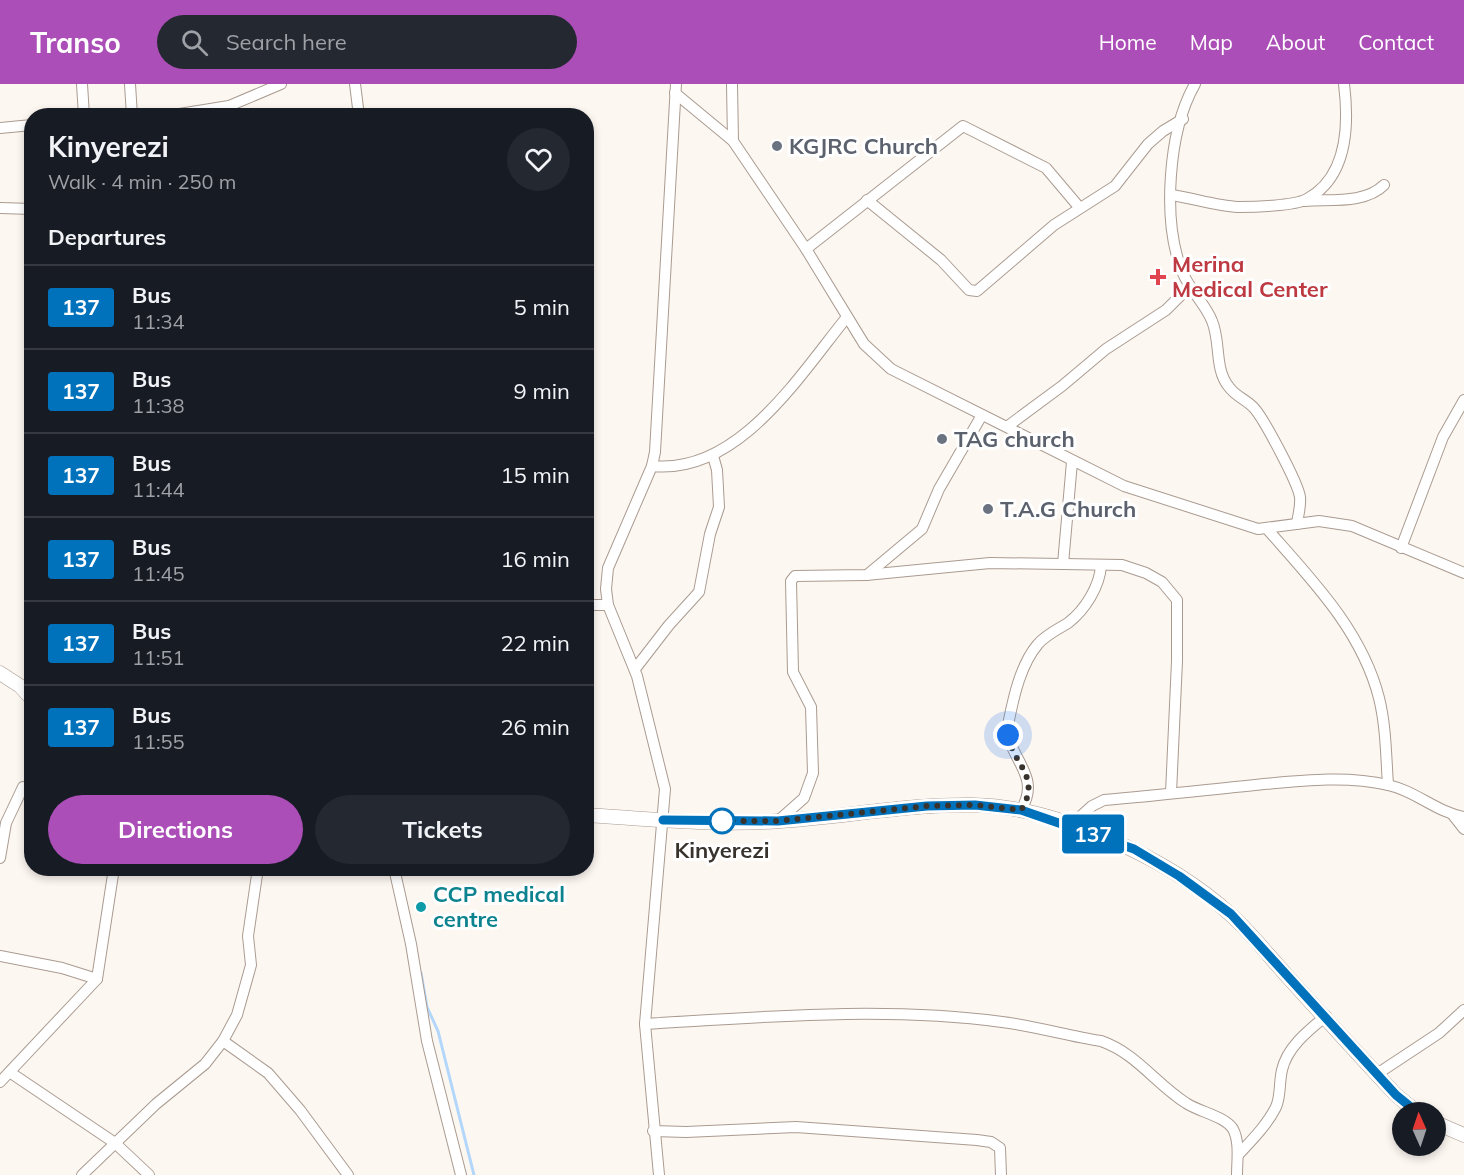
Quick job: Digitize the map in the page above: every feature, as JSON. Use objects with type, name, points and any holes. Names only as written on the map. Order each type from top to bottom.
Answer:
[{"type":"street","points":[[82,84],[84,108]]},
{"type":"street","points":[[130,84],[132,108]]},
{"type":"street","points":[[217,108],[229,106],[281,84]]},
{"type":"street","points":[[355,84],[358,108]]},
{"type":"street","points":[[732,84],[733,141]]},
{"type":"street","points":[[1196,84],[1182,119],[1174,159],[1170,195],[1174,248],[1189,287],[1212,320],[1220,365],[1229,388],[1254,408],[1297,487],[1300,503],[1296,524]]},
{"type":"street","points":[[1305,201],[1323,186],[1343,150],[1347,110],[1344,84]]},
{"type":"street","points":[[676,88],[733,141],[806,249],[864,344],[884,364],[1008,426],[1072,462],[1124,486],[1237,523],[1268,530],[1319,521],[1353,526],[1464,573]]},
{"type":"street","points":[[659,1175],[653,1131],[645,1024],[665,789],[635,669],[608,605],[606,589],[608,568],[652,466],[659,399],[676,88]]},
{"type":"street","points":[[867,200],[940,260],[974,292],[1028,245],[1078,207],[1115,186],[1148,144],[1182,119]]},
{"type":"street","points":[[0,128],[24,126]]},
{"type":"street","points":[[806,249],[963,126],[1046,168],[1078,207]]},
{"type":"street","points":[[1170,195],[1237,207],[1363,197],[1375,194],[1384,185]]},
{"type":"street","points":[[0,208],[24,210]]},
{"type":"street","points":[[1008,426],[1062,386],[1106,349],[1166,310],[1189,287]]},
{"type":"street","points":[[652,466],[685,466],[713,456],[743,434],[782,398],[847,317]]},
{"type":"street","points":[[1401,548],[1443,437],[1464,400]]},
{"type":"street","points":[[867,575],[922,529],[939,489],[982,415]]},
{"type":"street","points":[[635,669],[669,625],[699,592],[708,544],[719,507],[717,470],[713,456]]},
{"type":"street","points":[[1063,564],[1072,462]]},
{"type":"street","points":[[1268,530],[1331,602],[1367,665],[1382,713],[1388,785]]},
{"type":"street","points":[[778,821],[804,798],[813,773],[811,707],[793,672],[790,581],[795,576],[867,575],[990,563],[1063,564],[1122,565],[1146,573],[1162,582],[1177,600],[1177,661],[1171,794]]},
{"type":"street","points":[[1021,810],[1027,799],[1027,776],[1012,750],[1008,735],[1022,672],[1036,645],[1047,635],[1068,623],[1089,599],[1101,575],[1101,565]]},
{"type":"street","points":[[594,605],[608,605]]},
{"type":"street","points":[[0,673],[24,690]]},
{"type":"street","points":[[1070,826],[1092,806],[1104,800],[1338,780],[1388,785],[1407,791],[1452,815],[1464,817]]},
{"type":"street","points":[[0,856],[6,823],[23,787]]},
{"type":"street","points":[[594,816],[663,820],[778,821],[927,806],[975,805],[1021,810],[1070,826],[1134,849],[1179,876],[1231,914],[1405,1102]]},
{"type":"street","points":[[1452,815],[1464,829]]},
{"type":"street","points":[[0,1082],[97,979],[113,876]]},
{"type":"street","points":[[82,1175],[205,1064],[223,1041],[237,1015],[251,965],[248,936],[257,876]]},
{"type":"street","points":[[396,876],[411,944],[427,1041],[461,1175]]},
{"type":"street","points":[[0,956],[62,968],[97,979]]},
{"type":"street","points":[[1377,1074],[1429,1040],[1464,1010]]},
{"type":"street","points":[[1238,1155],[1257,1135],[1276,1106],[1282,1070],[1295,1046],[1308,1030],[1326,1016]]},
{"type":"street","points":[[645,1024],[752,1017],[929,1017],[1003,1022],[1101,1041],[1114,1045],[1132,1057],[1188,1104],[1227,1122],[1234,1130],[1238,1155],[1237,1175]]},
{"type":"street","points":[[223,1041],[268,1073],[300,1110],[348,1175]]},
{"type":"street","points":[[10,1073],[115,1143],[149,1175]]},
{"type":"street","points":[[653,1131],[686,1132],[730,1128],[796,1127],[977,1140],[991,1142],[1000,1148],[1001,1175]]},
{"type":"street","points":[[1446,1127],[1464,1135]]},
{"type":"waterway","points":[[421,973],[427,1007],[438,1031],[474,1175]]},
{"type":"bus line","name":"137","points":[[663,820],[778,821],[927,806],[975,805],[1021,810],[1134,849],[1179,876],[1231,914],[1405,1102]]},
{"type":"place","name":"KGJRC Church","points":[[777,146]]},
{"type":"place","name":"Merina Medical Center","points":[[1158,277]]},
{"type":"place","name":"TAG church","points":[[942,439]]},
{"type":"place","name":"T.A.G Church","points":[[988,509]]},
{"type":"place","name":"Kinyerezi","points":[[722,821]]},
{"type":"place","name":"CCP medical centre","points":[[421,907]]},
{"type":"route","points":[[722,821],[778,821],[927,806],[975,805],[1021,810],[1029,789],[1027,776],[1012,750],[1008,735]]}]
